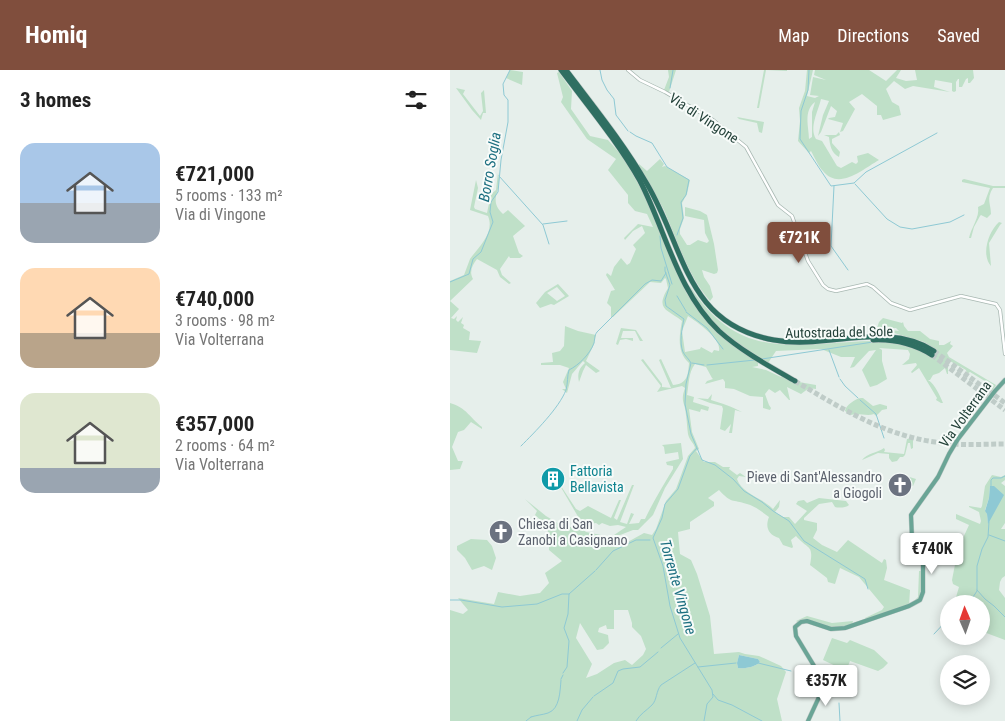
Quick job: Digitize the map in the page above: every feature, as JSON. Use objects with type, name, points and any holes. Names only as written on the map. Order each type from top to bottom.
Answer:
[{"type":"highway","points":[[561,70],[639,180],[650,201],[687,288],[702,312],[731,341],[795,381]]},
{"type":"highway","name":"Autostrada del Sole","points":[[566,70],[633,163],[652,193],[688,276],[714,312],[733,325],[755,335],[780,341],[799,342],[890,336],[914,340],[933,353]]},
{"type":"main road","name":"Via Volterrana","points":[[808,721],[825,684],[796,636],[795,630],[797,625],[807,621],[831,629],[845,628],[909,606],[920,600],[923,592],[922,564],[912,538],[911,515],[938,477],[958,439],[1005,380]]},
{"type":"street","name":"Via di Vingone","points":[[628,70],[640,80],[713,120],[746,147],[778,205],[792,216],[808,261],[826,288],[836,291],[867,284],[873,287],[886,300],[910,310],[961,296],[996,304],[1000,310],[1005,354]]},
{"type":"green space","points":[[510,70],[523,72],[522,85],[506,78]]},
{"type":"green space","points":[[668,70],[676,70],[669,92],[664,90],[669,77]]},
{"type":"green space","points":[[764,70],[766,70],[759,108],[757,108]]},
{"type":"green space","points":[[807,70],[813,70],[807,96],[815,98],[819,96],[810,95],[813,77],[826,80],[814,75],[815,70],[869,70],[886,81],[897,70],[901,70],[896,78],[906,81],[917,80],[915,70],[973,70],[974,78],[970,83],[968,83],[968,78],[966,79],[962,87],[959,87],[958,79],[956,91],[954,92],[952,91],[952,83],[935,80],[934,87],[950,92],[913,86],[905,89],[894,81],[886,89],[892,102],[899,106],[901,115],[883,120],[881,115],[877,115],[877,106],[862,94],[849,102],[855,109],[843,131],[840,132],[843,123],[828,119],[835,117],[837,111],[831,106],[818,136],[823,115],[829,101],[821,99],[813,130],[816,139],[822,141],[837,166],[841,168],[852,162],[856,164],[858,162],[857,156],[868,153],[879,160],[844,179],[829,177],[820,167],[811,151],[809,153],[798,141],[799,108],[805,91]],"holes":[[[815,102],[812,112],[812,137],[809,139],[808,114]]]},
{"type":"green space","points":[[559,72],[572,91],[571,109],[590,136],[608,140],[624,158],[647,200],[687,294],[701,314],[725,339],[758,362],[758,366],[752,367],[766,370],[793,381],[816,385],[816,389],[809,388],[801,394],[787,387],[790,400],[780,390],[775,393],[769,389],[765,394],[771,408],[770,410],[763,408],[763,397],[750,396],[734,389],[725,388],[723,379],[705,384],[713,379],[706,367],[695,364],[690,375],[687,395],[694,397],[693,402],[709,407],[708,411],[701,409],[700,412],[689,409],[692,432],[699,449],[696,451],[704,462],[715,462],[723,467],[730,467],[729,469],[737,475],[740,473],[746,477],[739,476],[737,479],[743,488],[773,509],[780,500],[779,507],[775,512],[783,517],[789,517],[795,524],[807,511],[796,504],[798,501],[804,500],[807,503],[819,498],[846,501],[849,505],[846,507],[835,507],[832,502],[819,504],[804,518],[804,520],[817,523],[817,530],[813,538],[822,545],[837,552],[848,540],[882,563],[884,559],[886,560],[887,568],[884,580],[910,590],[909,606],[918,597],[919,571],[923,571],[923,593],[916,603],[903,609],[867,620],[865,618],[882,610],[884,607],[859,577],[840,568],[835,584],[828,582],[827,578],[810,565],[811,554],[809,548],[796,536],[791,540],[792,548],[783,545],[779,538],[772,535],[768,530],[769,517],[761,511],[750,505],[730,499],[719,490],[708,498],[714,502],[714,506],[690,522],[690,529],[678,532],[680,554],[691,560],[697,574],[710,616],[714,654],[739,652],[759,656],[781,666],[786,672],[777,699],[782,721],[450,721],[450,610],[463,614],[468,610],[458,598],[494,604],[498,592],[520,596],[540,593],[549,583],[545,573],[562,561],[549,550],[548,530],[544,523],[535,515],[537,511],[525,499],[546,516],[566,528],[578,525],[586,532],[601,535],[615,544],[624,544],[644,533],[652,535],[666,501],[676,489],[688,456],[695,448],[688,434],[683,399],[685,388],[682,386],[657,392],[661,386],[641,360],[643,359],[662,384],[662,387],[671,388],[659,360],[661,359],[673,385],[681,383],[686,378],[689,363],[682,354],[680,344],[682,321],[663,305],[664,295],[668,288],[666,279],[661,283],[650,282],[613,317],[611,317],[611,307],[607,303],[611,291],[615,290],[606,275],[607,273],[611,276],[614,267],[621,258],[627,265],[630,263],[636,249],[633,245],[645,233],[642,226],[633,231],[625,240],[624,238],[638,224],[653,227],[647,214],[635,211],[628,203],[628,195],[608,170],[616,159],[587,139],[561,102],[563,97],[557,73]],"holes":[[[688,316],[713,336],[717,341],[719,351],[714,350],[712,353],[701,347],[700,349],[685,352],[682,331]],[[614,610],[628,610],[632,627],[641,636],[646,649],[643,655],[632,665],[625,660],[614,663],[597,674],[586,678],[592,664],[576,638],[580,623],[597,650],[603,649],[609,643],[608,635],[598,632],[599,628],[606,625],[607,629],[614,629]],[[739,655],[758,659],[760,662],[744,668],[738,668]]]},
{"type":"green space","points":[[456,88],[465,90],[463,94],[480,116],[483,111],[481,93],[484,90],[486,113],[483,113],[481,120],[472,110]]},
{"type":"green space","points":[[737,117],[764,122],[762,133],[759,132],[757,123]]},
{"type":"green space","points":[[839,132],[840,135],[832,139],[832,143],[840,152],[839,157],[830,146],[829,137],[824,135],[836,135]]},
{"type":"green space","points":[[660,159],[664,164],[662,167],[665,166],[690,180],[687,194],[682,203],[684,218],[680,229],[680,234],[687,245],[698,240],[707,243],[709,241],[705,233],[704,220],[685,216],[685,207],[707,215],[718,270],[714,274],[702,270],[713,297],[710,301],[689,269],[664,210],[639,166],[639,164],[647,171]]},
{"type":"green space","points":[[498,173],[499,185],[496,204],[503,214],[508,210],[525,226],[513,236],[519,253],[523,256],[520,258],[510,258],[509,256],[500,269],[502,275],[511,283],[509,284],[500,277],[497,270],[477,259],[471,274],[473,279],[450,301],[450,281],[464,275],[470,259],[488,234],[490,222],[488,216],[470,210],[476,180],[478,188],[474,207],[487,213],[491,194],[496,190]]},
{"type":"green space","points":[[964,179],[993,186],[1005,186],[1005,188],[993,188],[989,198],[991,214],[987,218],[980,216],[971,238],[969,238],[978,215],[978,207],[984,204],[990,188],[962,182]]},
{"type":"green space","points":[[999,222],[1002,223],[989,243],[991,266],[986,256],[987,244],[995,226]]},
{"type":"green space","points":[[558,284],[569,296],[554,305],[551,304],[540,308],[536,303],[545,292]],"holes":[[[557,287],[565,296],[557,301],[547,293]]]},
{"type":"green space","points":[[690,286],[709,311],[728,327],[749,338],[770,343],[793,345],[879,341],[936,350],[924,342],[891,332],[891,330],[899,331],[896,328],[883,329],[889,326],[877,328],[883,318],[903,322],[908,331],[920,331],[930,339],[939,341],[939,345],[944,345],[951,341],[950,344],[953,346],[947,353],[949,357],[996,385],[990,394],[988,393],[993,386],[970,372],[967,374],[966,370],[948,360],[948,374],[945,368],[928,380],[937,390],[943,403],[941,403],[936,400],[937,398],[919,368],[911,372],[917,365],[916,363],[902,365],[909,359],[910,354],[908,350],[879,348],[882,350],[882,361],[887,379],[870,387],[862,370],[876,350],[869,351],[854,367],[850,368],[855,357],[841,357],[821,349],[776,351],[768,363],[737,343],[719,328],[703,309]]},
{"type":"green space","points":[[450,301],[459,309],[451,318],[454,319],[457,316],[456,320],[458,322],[463,317],[461,323],[464,325],[463,328],[470,332],[469,340],[481,341],[477,353],[450,350]]},
{"type":"green space","points":[[565,326],[596,335],[586,361],[600,371],[596,373],[586,365],[579,382],[579,371],[585,363],[583,361],[572,374],[567,393],[562,389],[566,389],[563,382],[569,368],[560,365],[541,365],[541,363],[553,362],[552,353],[560,351],[564,346]]},
{"type":"green space","points":[[621,328],[636,330],[643,341],[640,341],[635,331],[623,331],[621,338],[633,338],[633,341],[620,340],[618,345],[616,344]]},
{"type":"green space","points":[[712,394],[711,400],[742,412],[735,410],[732,433],[729,433],[731,424],[725,431],[720,429],[722,406],[697,398],[708,399]]},
{"type":"green space","points":[[861,398],[873,406],[880,404],[887,406],[887,409],[882,410],[876,416],[874,414],[851,415],[845,411],[851,403]]},
{"type":"green space","points":[[450,403],[464,410],[482,429],[471,422],[464,430],[458,432],[452,447],[458,461],[463,461],[460,469],[450,470]]},
{"type":"green space","points":[[913,438],[913,448],[911,449],[910,443],[908,443],[905,455],[897,461],[892,462],[889,454],[878,453],[862,460],[884,448],[884,452],[904,454],[907,439]]},
{"type":"green space","points":[[681,443],[683,459],[665,488],[653,515],[638,530],[615,537],[614,535],[626,527],[610,526],[602,523],[599,525],[596,523],[590,524],[580,520],[559,484],[576,509],[580,511],[588,506],[611,518],[619,500],[621,500],[614,518],[617,520],[632,485],[634,485],[620,522],[627,524],[631,513],[634,514],[629,524],[639,523],[641,519],[645,519],[673,469],[673,466],[667,465],[666,462],[679,459],[678,452],[665,454],[662,445]]},
{"type":"green space","points":[[903,475],[916,479],[913,486],[899,480]]},
{"type":"green space","points":[[992,475],[1001,477],[1005,475],[1005,480],[1001,483],[1005,486],[1005,523],[1001,529],[1005,529],[1005,576],[1000,582],[999,590],[1005,598],[1005,640],[990,634],[990,595],[957,595],[959,587],[953,584],[952,580],[958,549],[969,525],[956,519],[956,514],[980,524],[979,512],[969,506],[981,508],[985,486]],"holes":[[[990,486],[993,512],[988,523],[985,510]]]},
{"type":"green space","points":[[471,539],[487,540],[492,546],[496,558],[492,570],[484,566],[472,570],[465,558],[457,550],[457,546]]},
{"type":"green space","points":[[807,616],[832,623],[853,621],[852,625],[835,629],[813,622],[799,623],[796,621]]},
{"type":"green space","points":[[832,638],[847,643],[850,640],[874,650],[888,663],[878,671],[850,661],[846,671],[823,660]]},
{"type":"water","points":[[990,486],[994,486],[1004,495],[988,524],[985,511]]},
{"type":"water","points":[[739,655],[758,659],[760,662],[750,667],[738,668]]},
{"type":"waterway","name":"Borro Soglia","points":[[450,282],[469,274],[473,259],[481,252],[493,222],[490,212],[491,202],[498,192],[501,160],[508,122],[508,100],[504,95],[503,84],[510,70]]},
{"type":"waterway","name":"Torrente Vingone","points":[[600,70],[602,80],[614,99],[616,115],[628,131]]},
{"type":"waterway","points":[[670,88],[673,70]]},
{"type":"waterway","points":[[809,70],[808,90],[801,111],[800,139],[831,186],[854,183],[866,172],[937,133]]},
{"type":"waterway","name":"Torrente Vingone","points":[[630,132],[652,143],[667,167],[689,180],[686,195],[681,202],[683,218],[677,235]]},
{"type":"waterway","points":[[499,176],[543,225],[549,244]]},
{"type":"waterway","points":[[855,184],[887,219],[900,227],[912,229],[950,222],[964,215]]},
{"type":"waterway","points":[[834,186],[831,246],[848,270]]},
{"type":"waterway","points":[[543,224],[567,221]]},
{"type":"waterway","name":"Torrente Vingone","points":[[660,236],[661,248],[672,284]]},
{"type":"waterway","name":"Torrente Vingone","points":[[665,267],[670,285],[665,300],[666,306],[684,319],[681,344],[684,353],[691,363],[686,384],[685,404],[691,434],[697,448],[690,456],[678,489],[665,504],[662,518],[653,538],[663,566],[670,606],[680,638],[712,690],[713,697],[707,704],[704,721]]},
{"type":"waterway","points":[[521,446],[546,420],[563,397],[569,370],[587,355],[594,343],[597,332],[645,284],[652,280],[661,281],[666,273]]},
{"type":"waterway","points":[[677,296],[686,311]]},
{"type":"waterway","points":[[686,312],[707,328],[723,349]]},
{"type":"waterway","points":[[762,359],[873,342]]},
{"type":"waterway","points":[[829,350],[839,377]]},
{"type":"waterway","points":[[707,365],[755,360]]},
{"type":"waterway","points":[[692,363],[704,365]]},
{"type":"waterway","points":[[840,379],[858,398]]},
{"type":"waterway","points":[[860,400],[876,414],[884,438]]},
{"type":"waterway","points":[[697,448],[702,460],[715,465],[733,479],[744,491],[789,521],[804,541],[865,579],[868,589]]},
{"type":"waterway","points":[[991,486],[993,478],[1005,476]]},
{"type":"waterway","points":[[974,595],[977,591],[977,566],[988,537],[989,522]]},
{"type":"waterway","points":[[989,535],[1005,541]]},
{"type":"waterway","points":[[596,570],[613,551],[636,540],[650,540]]},
{"type":"waterway","points":[[563,673],[567,667],[569,641],[564,628],[568,614],[569,594],[595,571]]},
{"type":"waterway","points":[[977,590],[1005,617]]},
{"type":"waterway","points":[[450,600],[502,607],[537,604],[562,594],[569,594]]},
{"type":"waterway","points":[[934,634],[940,628]]},
{"type":"waterway","points":[[661,648],[678,634]]},
{"type":"waterway","points":[[594,696],[613,683],[618,671],[640,667],[658,652]]},
{"type":"waterway","points":[[636,721],[654,703],[661,685],[695,663]]},
{"type":"waterway","points":[[698,667],[736,663]]},
{"type":"waterway","points":[[758,663],[791,671]]},
{"type":"waterway","points":[[561,679],[563,675]]},
{"type":"waterway","points":[[531,717],[548,713],[555,708],[559,699],[561,680]]},
{"type":"waterway","points":[[713,694],[718,700],[732,705],[762,721]]},
{"type":"waterway","points":[[577,721],[582,710],[593,697]]},
{"type":"waterway","points":[[839,703],[840,721]]},
{"type":"waterway","points":[[526,721],[531,717]]},
{"type":"tunnel","points":[[934,351],[1005,403]]},
{"type":"tunnel","points":[[932,355],[1005,410]]},
{"type":"tunnel","points":[[795,381],[862,419],[897,433],[944,443],[1005,444]]},
{"type":"place","name":"Fattoria Bellavista","points":[[553,479]]},
{"type":"place","name":"Pieve di Sant'Alessandro a Giogoli","points":[[900,485]]},
{"type":"place","name":"Chiesa di San Zanobi a Casignano","points":[[501,532]]}]
